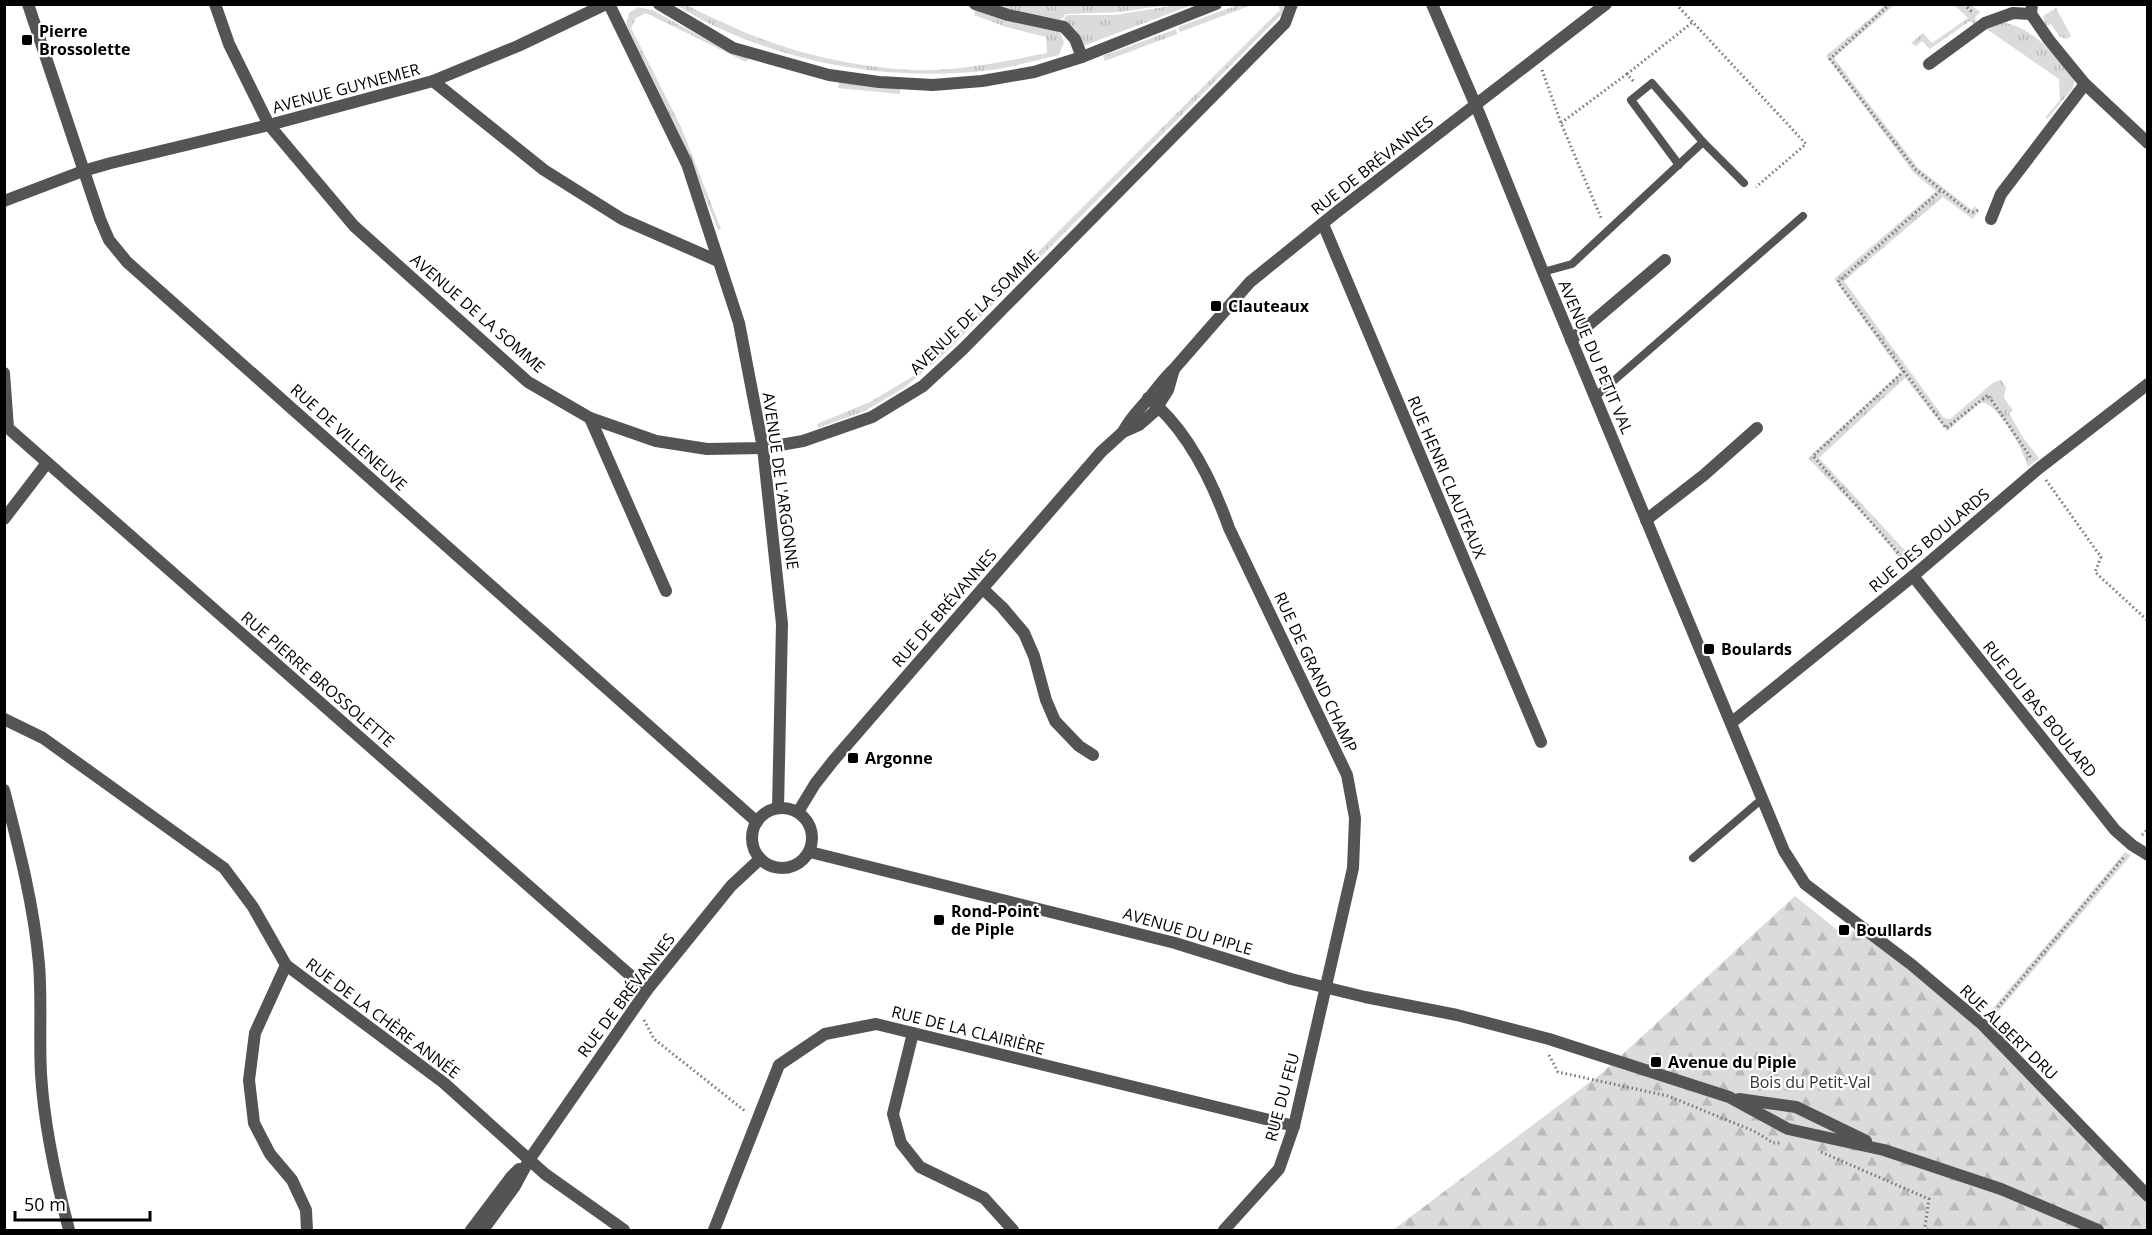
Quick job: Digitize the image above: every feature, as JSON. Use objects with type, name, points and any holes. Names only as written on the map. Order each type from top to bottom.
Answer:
[{"type":"street","name":"RUE DE VILLENEUVE","points":[[28,4],[100,219],[109,240],[127,262],[757,822]]},
{"type":"street","name":"AVENUE DE LA SOMME","points":[[215,4],[229,44],[268,125],[354,226],[528,382],[590,418],[656,441],[707,450],[763,448],[803,441],[872,417],[923,386],[963,349],[1285,23],[1292,4]]},
{"type":"street","name":"AVENUE GUYNEMER","points":[[83,171],[433,81],[518,46],[608,4]]},
{"type":"street","name":"AVENUE DE L'ARGONNE","points":[[608,4],[687,164],[739,323],[763,448],[782,624],[778,808]]},
{"type":"street","points":[[659,4],[733,48],[830,75],[879,82],[933,85],[982,81],[1034,72],[1082,57],[1216,4]]},
{"type":"street","points":[[975,4],[1008,15],[1064,27],[1075,39],[1082,57]]},
{"type":"street","name":"AVENUE DU PETIT VAL","points":[[1432,4],[1731,723]]},
{"type":"street","name":"RUE DE BRÉVANNES","points":[[798,812],[815,784],[833,761],[1101,453],[1123,432],[1139,425],[1154,412],[1153,402],[1168,390],[1174,369],[1250,282],[1606,4]]},
{"type":"street","points":[[1929,64],[1985,23],[2032,9],[2049,40],[2085,84],[2148,143]]},
{"type":"street","points":[[433,81],[554,176],[622,219],[718,261]]},
{"type":"street","points":[[1991,219],[2001,194],[2085,84]]},
{"type":"street","points":[[4,201],[83,171]]},
{"type":"street","name":"RUE HENRI CLAUTEAUX","points":[[1323,224],[1541,742]]},
{"type":"street","points":[[1571,340],[1665,260]]},
{"type":"street","name":"RUE PIERRE BROSSOLETTE","points":[[4,374],[8,429],[647,990]]},
{"type":"street","name":"RUE DES BOULARDS","points":[[1731,723],[1913,576],[2038,469],[2148,384]]},
{"type":"street","name":"RUE DE GRAND CHAMP","points":[[1153,402],[1175,423],[1217,494],[1229,528],[1347,775],[1355,818],[1353,868],[1326,987]]},
{"type":"street","points":[[590,418],[666,591]]},
{"type":"street","points":[[1646,520],[1704,475],[1757,429]]},
{"type":"street","points":[[4,519],[47,463]]},
{"type":"street","name":"RUE DU BAS BOULARD","points":[[1913,576],[2115,830],[2148,855]]},
{"type":"street","points":[[983,589],[1024,633],[1055,721],[1079,746],[1093,754]]},
{"type":"street","name":"RUE DE LA CHÈRE ANNÉE","points":[[4,719],[43,738],[224,868],[253,908],[286,965],[444,1083],[529,1160]]},
{"type":"street","name":"RUE ALBERT DRU","points":[[1731,723],[1784,851],[1805,884],[1912,965],[1983,1025],[2148,1196]]},
{"type":"street","points":[[4,790],[32,912],[39,966],[41,1076],[60,1199],[69,1230]]},
{"type":"street","points":[[778,808],[798,812],[811,828],[813,837],[810,852],[803,861],[795,866],[775,868],[760,859],[755,850],[753,834],[757,822],[767,812],[778,808]]},
{"type":"street","name":"AVENUE DU PIPLE","points":[[810,852],[1175,943],[1292,979],[1457,1015],[1549,1040],[1729,1097],[1804,1110],[1884,1149]]},
{"type":"street","name":"RUE DE BRÉVANNES","points":[[483,1230],[511,1192],[529,1160],[635,1006],[731,886],[760,859]]},
{"type":"street","points":[[286,965],[255,1033],[249,1080],[254,1123],[270,1154],[292,1180],[306,1210],[307,1230]]},
{"type":"street","name":"RUE DU FEU","points":[[1224,1230],[1279,1169],[1294,1126],[1326,987]]},
{"type":"street","name":"RUE DE LA CLAIRIÈRE","points":[[714,1230],[779,1065],[825,1034],[876,1024],[1294,1126]]},
{"type":"street","points":[[913,1034],[893,1114],[901,1143],[920,1167],[984,1198],[1013,1230]]},
{"type":"street","name":"AVENUE DU PIPLE","points":[[1729,1097],[1788,1128],[1884,1149],[2001,1188],[2098,1230]]},
{"type":"street","points":[[529,1160],[566,1191],[624,1230]]},
{"type":"street","name":"RUE DE BRÉVANNES","points":[[471,1230],[511,1177],[529,1160]]},
{"type":"lane","points":[[1679,165],[1631,100],[1653,83],[1703,142],[1744,183]]},
{"type":"lane","points":[[1543,272],[1572,264],[1703,142]]},
{"type":"lane","points":[[1595,397],[1803,216]]},
{"type":"lane","points":[[1693,858],[1762,800]]},
{"type":"path","points":[[1676,4],[1806,144],[1752,190],[1744,183]]},
{"type":"path","points":[[1890,4],[1830,59],[1915,169],[1968,211],[1982,209],[1991,219]]},
{"type":"path","points":[[1562,123],[1693,22]]},
{"type":"path","points":[[1538,57],[1562,123],[1608,230]]},
{"type":"path","points":[[1627,74],[1642,90]]},
{"type":"path","points":[[1940,191],[1838,282],[1946,428],[1988,395],[2101,556],[2096,572],[2148,621]]},
{"type":"path","points":[[1904,372],[1813,456],[1905,560],[1913,576]]},
{"type":"path","points":[[1983,1025],[2132,845],[2148,829]]},
{"type":"path","points":[[635,1006],[654,1040],[757,1120]]},
{"type":"path","points":[[1547,1051],[1558,1072],[1668,1096],[1756,1132],[1773,1143],[1783,1143]]},
{"type":"path","points":[[1812,1148],[1842,1163],[1867,1170],[1929,1199],[1925,1227],[1928,1230]]},
{"type":"green space","points":[[1887,4],[1894,5],[1834,58],[1918,168],[1972,210],[1975,206],[1978,211],[1973,219],[1943,197],[1844,281],[1944,418],[1950,419],[1994,382],[2001,380],[2006,387],[2004,398],[2013,410],[2009,413],[2024,439],[2039,458],[2028,467],[2022,450],[2003,419],[1988,405],[1981,402],[1947,431],[1905,378],[1819,458],[1914,560],[1907,568],[1874,526],[1808,458],[1901,372],[1834,279],[1936,191],[1914,173],[1826,56]]},
{"type":"green space","points":[[676,5],[687,5],[746,33],[815,56],[886,68],[927,70],[962,68],[1047,53],[1046,37],[1006,27],[974,15],[976,9],[1059,30],[1064,42],[1059,55],[993,70],[943,74],[903,73],[824,63],[785,53],[747,40]]},
{"type":"green space","points":[[988,5],[1167,5],[1121,12],[1066,14],[1060,21],[1016,14]]},
{"type":"green space","points":[[1176,5],[1192,5],[1083,46],[1075,29],[1062,21],[1067,15],[1114,15]]},
{"type":"green space","points":[[1238,5],[1252,5],[1180,32],[1178,27]]},
{"type":"green space","points":[[1278,5],[1288,5],[1284,12],[940,358],[905,387],[865,411],[818,428],[817,424],[870,402],[915,375],[1280,10]]},
{"type":"green space","points":[[1954,5],[1971,5],[1980,12],[1975,17],[1976,23],[1970,21],[1930,49],[1922,41],[1916,46],[1911,43],[1923,33],[1932,43],[1968,18]]},
{"type":"green space","points":[[638,7],[652,10],[709,41],[749,59],[746,62],[646,13],[636,18],[631,28],[681,127],[721,229],[718,230],[682,139],[626,24],[629,13]]},
{"type":"green space","points":[[2056,8],[2071,36],[2067,39],[2060,37],[2051,24],[2046,26],[2043,16]]},
{"type":"green space","points":[[1998,22],[2021,28],[2041,42],[2074,78],[2073,88],[2047,119],[2045,118],[2060,100],[2059,79],[1985,28]]},
{"type":"green space","points":[[1176,29],[1177,34],[1105,61],[1103,56]]},
{"type":"green space","points":[[839,82],[900,89],[900,94],[838,88]]},
{"type":"green space","points":[[2125,852],[2131,855],[1997,1013],[1997,1022],[1988,1014]]},
{"type":"green space","name":"Bois du Petit-Val","points":[[1795,896],[1847,938],[1857,925],[1983,1025],[2148,1195],[2147,1228],[2145,1230],[1393,1230],[1602,1073]]},
{"type":"place","name":"Pierre Brossolette","points":[[27,40]]},
{"type":"place","name":"Clauteaux","points":[[1216,306]]},
{"type":"place","name":"Boulards","points":[[1709,649]]},
{"type":"place","name":"Argonne","points":[[853,758]]},
{"type":"place","name":"Rond-Point de Piple","points":[[939,920]]},
{"type":"place","name":"Boullards","points":[[1844,930]]},
{"type":"place","name":"Avenue du Piple","points":[[1656,1062]]}]
